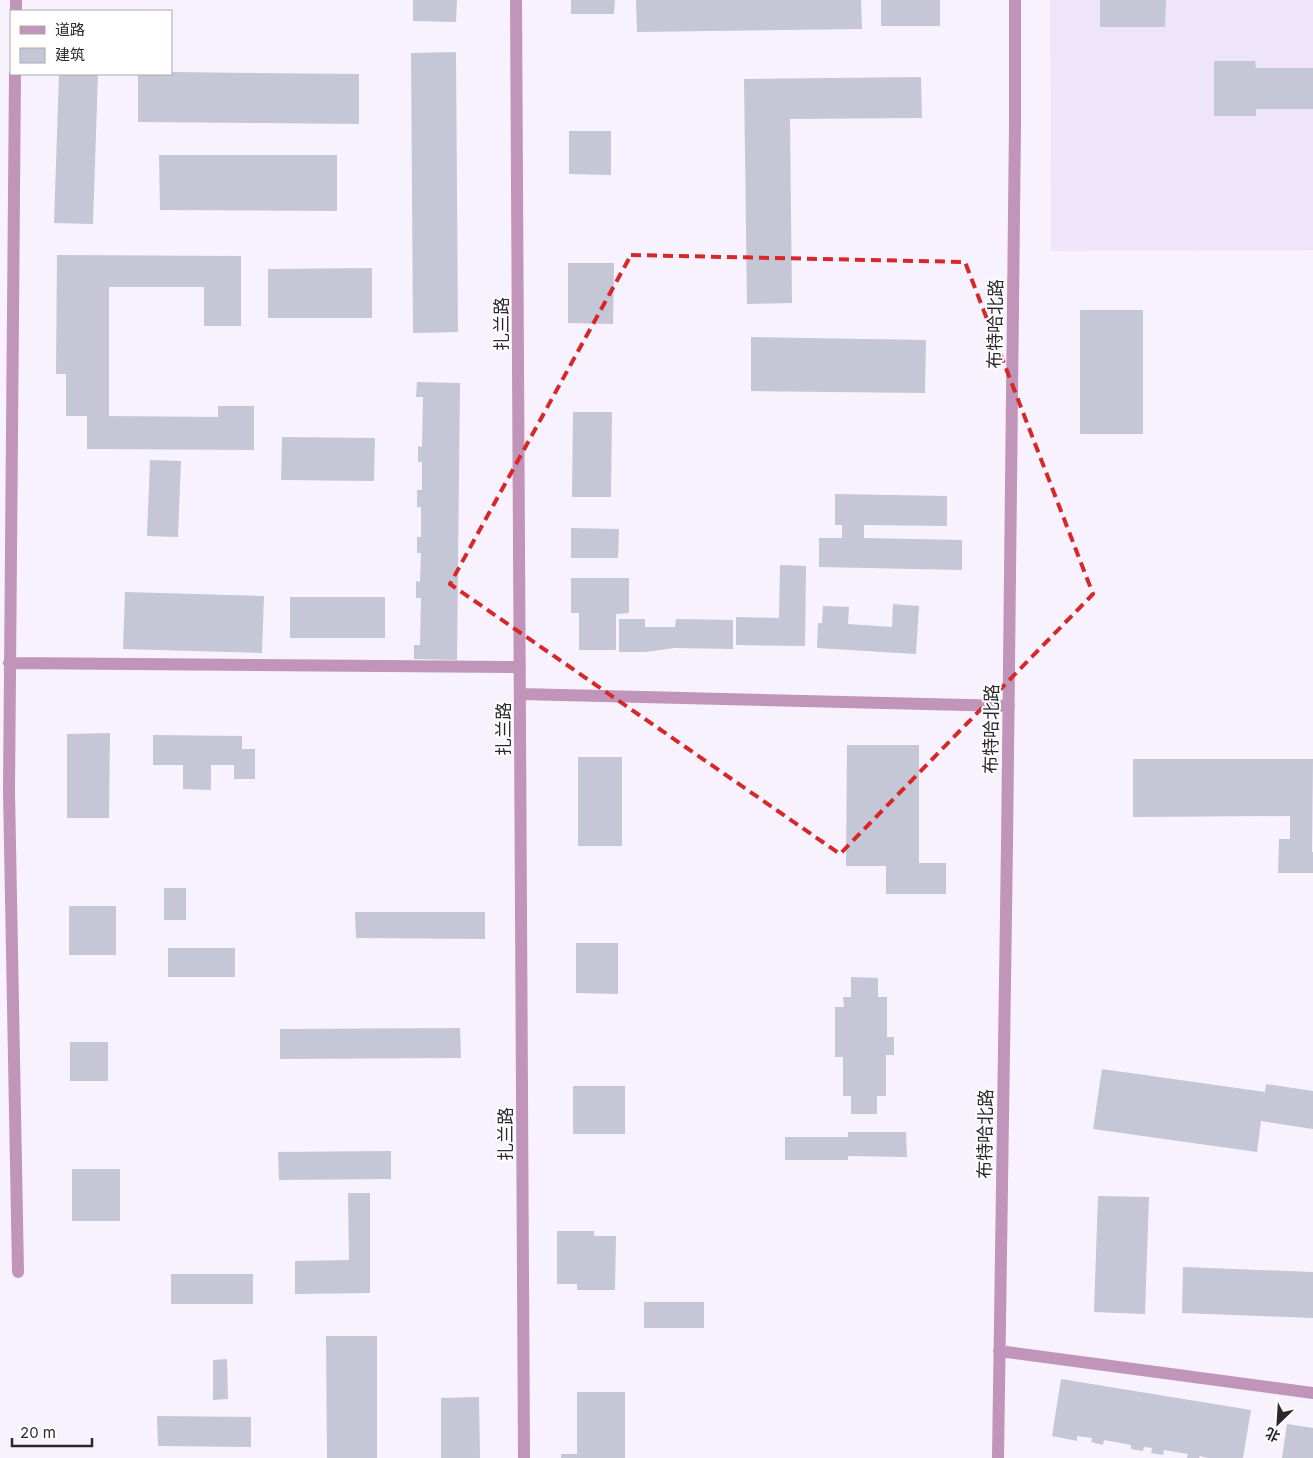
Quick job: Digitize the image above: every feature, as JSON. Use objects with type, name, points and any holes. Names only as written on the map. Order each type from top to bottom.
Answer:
[{"type":"street","name":"扎兰路","points":[[516,0],[524,1458]]},
{"type":"street","name":"布特哈北路","points":[[998,1458],[1009,706],[1015,0]]},
{"type":"street","points":[[15,75],[9,801],[18,1272]]},
{"type":"street","points":[[9,663],[520,667]]},
{"type":"street","points":[[520,694],[1009,706]]},
{"type":"street","points":[[999,1351],[1313,1393]]},
{"type":"highlighted area","points":[[631,255],[965,262],[1093,594],[840,854],[450,584]]},
{"type":"shaded area","points":[[1050,0],[1313,0],[1313,250],[1051,251]]},
{"type":"building","points":[[413,0],[457,0],[456,22],[413,21]]},
{"type":"building","points":[[571,0],[615,0],[614,14],[571,14]]},
{"type":"building","points":[[636,0],[861,0],[862,29],[637,32]]},
{"type":"building","points":[[881,0],[940,0],[940,26],[881,26]]},
{"type":"building","points":[[1100,0],[1166,0],[1165,27],[1100,27]]},
{"type":"building","points":[[456,52],[458,332],[413,333],[411,53]]},
{"type":"building","points":[[1214,61],[1255,61],[1256,68],[1313,68],[1313,109],[1256,109],[1256,116],[1214,116]]},
{"type":"building","points":[[172,72],[359,74],[359,124],[138,122],[138,75],[172,75]]},
{"type":"building","points":[[59,75],[98,75],[93,224],[54,223]]},
{"type":"building","points":[[921,77],[922,118],[790,119],[792,303],[747,304],[744,79]]},
{"type":"building","points":[[569,131],[611,131],[611,175],[569,174]]},
{"type":"building","points":[[159,155],[337,155],[337,211],[160,210]]},
{"type":"building","points":[[57,255],[241,256],[241,326],[204,326],[204,287],[109,287],[109,416],[218,417],[218,406],[254,406],[254,450],[87,449],[87,416],[66,416],[66,374],[56,374]]},
{"type":"building","points":[[568,263],[614,263],[613,324],[568,323]]},
{"type":"building","points":[[372,268],[372,318],[268,318],[268,269]]},
{"type":"building","points":[[1080,310],[1143,310],[1143,434],[1080,434]]},
{"type":"building","points":[[751,337],[926,340],[925,393],[751,391]]},
{"type":"building","points":[[417,382],[460,383],[457,660],[414,659],[414,645],[420,645],[421,598],[416,598],[416,581],[420,582],[421,553],[417,553],[417,537],[421,537],[421,507],[417,507],[417,490],[422,490],[422,462],[418,462],[418,446],[422,447],[423,397],[416,397]]},
{"type":"building","points":[[573,412],[612,412],[611,497],[572,497]]},
{"type":"building","points":[[282,437],[375,438],[374,481],[281,480]]},
{"type":"building","points":[[150,460],[181,461],[178,537],[147,536]]},
{"type":"building","points":[[835,494],[947,496],[947,526],[864,525],[864,538],[962,540],[962,570],[819,567],[819,538],[842,538],[842,525],[835,525]]},
{"type":"building","points":[[571,528],[619,529],[618,558],[571,558]]},
{"type":"building","points":[[780,565],[806,566],[805,646],[736,645],[736,617],[779,618]]},
{"type":"building","points":[[571,578],[629,578],[629,613],[616,614],[616,650],[579,650],[579,613],[571,613]]},
{"type":"building","points":[[125,592],[264,596],[262,653],[123,649]]},
{"type":"building","points":[[290,597],[385,597],[385,638],[290,638]]},
{"type":"building","points":[[893,604],[919,606],[916,654],[817,648],[818,623],[822,623],[823,606],[849,607],[848,624],[892,627]]},
{"type":"building","points":[[619,619],[645,619],[645,627],[675,627],[676,619],[733,620],[733,649],[675,648],[645,652],[619,652]]},
{"type":"building","points":[[110,733],[109,818],[67,818],[67,734]]},
{"type":"building","points":[[153,735],[242,736],[242,749],[255,749],[255,779],[234,779],[234,765],[211,765],[211,790],[183,789],[183,765],[153,765]]},
{"type":"building","points":[[847,745],[919,745],[919,863],[946,863],[946,894],[886,894],[886,866],[846,866]]},
{"type":"building","points":[[578,757],[622,757],[622,846],[578,846]]},
{"type":"building","points":[[1133,759],[1313,759],[1313,873],[1278,873],[1279,839],[1290,839],[1290,816],[1133,817]]},
{"type":"building","points":[[164,888],[186,888],[186,920],[164,920]]},
{"type":"building","points":[[69,906],[116,906],[116,955],[69,955]]},
{"type":"building","points":[[355,912],[485,912],[485,939],[356,938]]},
{"type":"building","points":[[576,943],[618,943],[618,994],[576,993]]},
{"type":"building","points":[[168,948],[235,948],[235,977],[168,977]]},
{"type":"building","points":[[851,977],[878,978],[878,997],[887,997],[887,1037],[894,1037],[894,1055],[886,1055],[886,1096],[877,1096],[877,1114],[851,1114],[851,1096],[843,1096],[843,1057],[835,1057],[835,1007],[844,1007],[843,997],[851,997]]},
{"type":"building","points":[[460,1028],[461,1058],[280,1059],[280,1029]]},
{"type":"building","points":[[70,1042],[108,1042],[108,1081],[70,1081]]},
{"type":"building","points":[[1102,1069],[1265,1092],[1266,1084],[1313,1091],[1313,1129],[1261,1121],[1257,1152],[1093,1129]]},
{"type":"building","points":[[573,1086],[625,1086],[625,1134],[573,1134]]},
{"type":"building","points":[[848,1132],[906,1132],[907,1157],[848,1156],[848,1160],[785,1160],[785,1137],[848,1137]]},
{"type":"building","points":[[391,1151],[391,1179],[279,1180],[278,1152]]},
{"type":"building","points":[[72,1169],[120,1169],[120,1221],[72,1221]]},
{"type":"building","points":[[348,1193],[370,1193],[370,1293],[295,1294],[295,1261],[349,1260]]},
{"type":"building","points":[[1098,1196],[1149,1197],[1145,1314],[1094,1312]]},
{"type":"building","points":[[557,1231],[594,1231],[594,1236],[616,1236],[615,1290],[577,1290],[577,1284],[557,1284]]},
{"type":"building","points":[[1183,1267],[1313,1272],[1313,1318],[1182,1313]]},
{"type":"building","points":[[171,1274],[253,1274],[253,1304],[171,1304]]},
{"type":"building","points":[[644,1302],[704,1302],[704,1328],[644,1328]]},
{"type":"building","points":[[326,1336],[377,1336],[377,1458],[327,1458]]},
{"type":"building","points":[[227,1359],[228,1399],[213,1400],[213,1360]]},
{"type":"building","points":[[1061,1379],[1251,1410],[1243,1458],[1208,1458],[1200,1456],[1199,1458],[1187,1458],[1188,1454],[1164,1450],[1163,1455],[1151,1453],[1152,1448],[1144,1447],[1143,1451],[1131,1449],[1131,1445],[1104,1440],[1103,1445],[1091,1442],[1092,1438],[1077,1436],[1077,1441],[1052,1436]]},
{"type":"building","points":[[577,1392],[625,1392],[625,1458],[561,1458],[561,1454],[577,1454]]},
{"type":"building","points":[[479,1397],[480,1458],[441,1458],[441,1398]]},
{"type":"building","points":[[157,1416],[251,1417],[251,1447],[158,1446]]},
{"type":"building","points":[[1287,1424],[1313,1428],[1313,1458],[1282,1458]]}]
